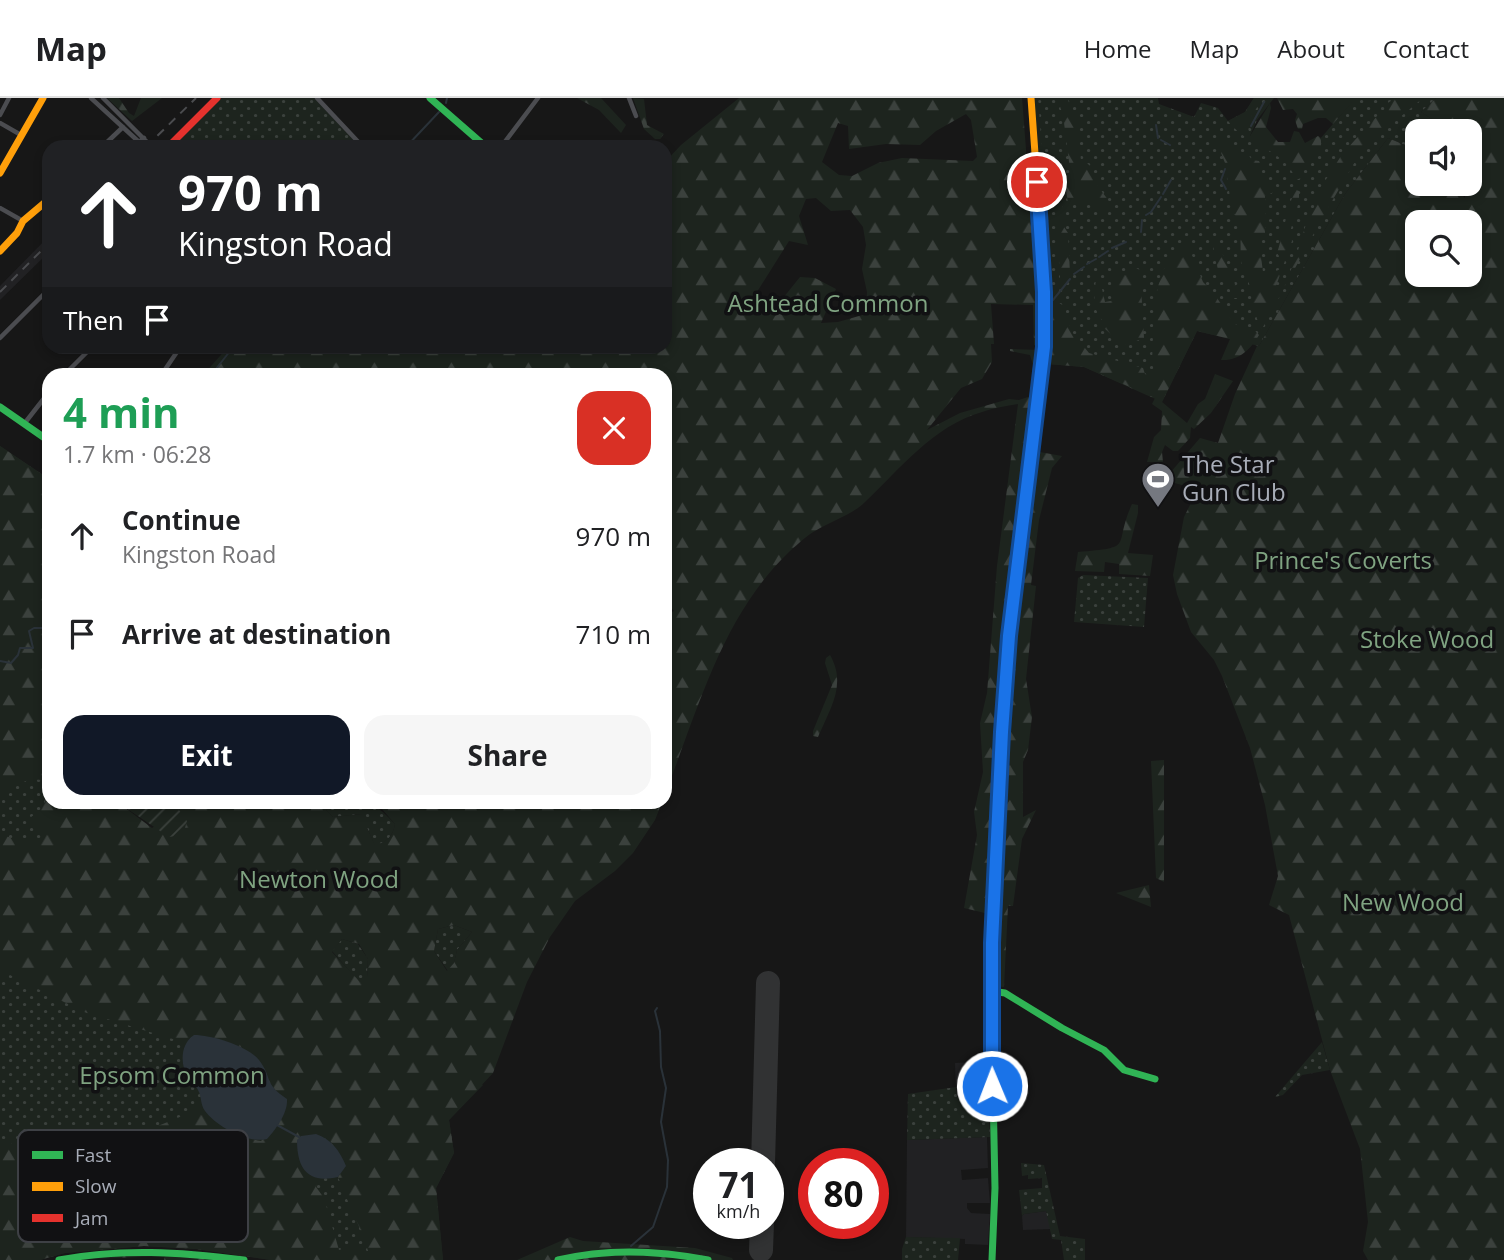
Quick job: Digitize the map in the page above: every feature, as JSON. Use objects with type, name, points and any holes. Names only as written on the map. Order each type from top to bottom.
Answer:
[{"type":"main road","points":[[0,173],[43,98]]},
{"type":"main road","points":[[175,140],[217,98]]},
{"type":"main road","points":[[430,98],[478,140]]},
{"type":"main road","points":[[992,1260],[995,1186],[990,991],[1002,732],[1009,636],[1044,347],[1041,223],[1031,98]]},
{"type":"main road","points":[[0,251],[17,233],[23,220],[28,219],[42,206]]},
{"type":"main road","points":[[0,407],[42,436]]},
{"type":"main road","points":[[990,991],[1005,993],[1104,1050],[1124,1070],[1156,1079]]},
{"type":"main road","points":[[60,1260],[150,1250],[244,1260]]},
{"type":"main road","points":[[558,1260],[598,1252],[635,1252],[708,1260]]},
{"type":"street","points":[[0,115],[9,98]]},
{"type":"street","points":[[90,98],[137,140]]},
{"type":"street","points":[[103,98],[144,138],[142,140]]},
{"type":"street","points":[[317,98],[356,140]]},
{"type":"street","points":[[505,140],[538,98]]},
{"type":"street","points":[[629,98],[636,116]]},
{"type":"street","points":[[0,123],[21,135]]},
{"type":"street","points":[[109,140],[122,127]]},
{"type":"street","points":[[0,208],[23,220]]},
{"type":"street","points":[[0,338],[42,296]]},
{"type":"street","points":[[71,368],[85,354]]},
{"type":"street","points":[[24,424],[42,401]]},
{"type":"shaded area","points":[[42,243],[42,259],[0,300],[0,286]]},
{"type":"shaded area","points":[[194,1035],[229,1042],[247,1050],[259,1060],[274,1089],[287,1099],[278,1126],[267,1139],[248,1138],[248,1130],[230,1130],[205,1111],[198,1090],[185,1073],[184,1049]]},
{"type":"shaded area","points":[[987,1061],[988,1095],[956,1097],[955,1063]]},
{"type":"shaded area","points":[[316,1134],[331,1142],[344,1161],[346,1166],[338,1177],[328,1179],[312,1176],[302,1166],[297,1140],[301,1136]]},
{"type":"shaded area","points":[[987,1137],[988,1168],[961,1170],[962,1180],[988,1178],[990,1203],[967,1203],[967,1208],[971,1213],[990,1214],[988,1245],[965,1244],[965,1239],[906,1237],[907,1140]]},
{"type":"shaded area","points":[[1046,1211],[1051,1229],[1023,1230],[1024,1214]]},
{"type":"green space","points":[[107,98],[119,98],[134,116],[141,98],[162,98],[132,121]]},
{"type":"green space","points":[[221,98],[314,98],[353,140],[179,140]]},
{"type":"green space","points":[[577,98],[601,98],[626,125],[621,133],[599,110]]},
{"type":"green space","points":[[633,98],[644,99],[647,125],[664,134],[660,139],[655,139],[644,129]]},
{"type":"green space","name":"Ashtead Common","points":[[739,98],[1022,98],[1038,305],[1038,346],[1034,345],[1033,305],[991,304],[994,344],[991,344],[992,362],[982,379],[961,388],[927,430],[960,413],[1009,399],[1019,400],[1031,396],[1033,365],[1030,355],[1010,349],[1040,350],[1021,503],[989,914],[964,908],[977,835],[974,812],[983,772],[980,723],[987,693],[997,566],[1018,404],[986,411],[948,427],[918,450],[860,507],[805,538],[766,576],[746,604],[714,665],[672,775],[672,368],[209,368],[222,354],[672,354],[672,155]],"holes":[[[966,114],[971,120],[977,157],[973,161],[902,158],[878,163],[852,176],[839,175],[822,162],[838,123],[848,126],[849,149],[886,144],[920,145],[936,131]],[[816,198],[831,211],[850,210],[863,227],[866,245],[862,269],[867,292],[866,314],[838,322],[821,323],[836,289],[815,278],[800,277],[771,313],[755,295],[789,241],[808,245],[799,216],[806,199]]]},
{"type":"green space","points":[[1034,98],[1158,98],[1159,104],[1194,117],[1201,103],[1218,108],[1228,121],[1245,112],[1254,98],[1274,98],[1257,120],[1250,136],[1300,162],[1352,102],[1350,98],[1436,98],[1421,112],[1432,119],[1405,119],[1405,145],[1388,138],[1345,194],[1259,346],[1197,331],[1162,402],[1084,367],[1048,364]]},
{"type":"green space","points":[[1034,98],[1038,98],[1039,109],[1051,290],[1055,290],[1059,285],[1060,276],[1055,197],[1057,187],[1071,177],[1063,115],[1057,98],[1067,98],[1077,120],[1081,161],[1091,167],[1097,185],[1109,202],[1109,208],[1101,209],[1091,202],[1068,203],[1066,190],[1062,190],[1061,194],[1064,227],[1068,233],[1070,274],[1057,292],[1056,301],[1064,306],[1071,331],[1089,353],[1143,368],[1145,374],[1154,378],[1154,314],[1159,283],[1164,268],[1183,242],[1189,248],[1203,282],[1235,324],[1259,335],[1244,353],[1221,360],[1230,339],[1197,331],[1162,402],[1187,423],[1198,404],[1205,399],[1215,374],[1233,381],[1211,413],[1194,429],[1191,427],[1190,438],[1178,451],[1165,445],[1162,452],[1163,462],[1147,462],[1154,437],[1161,430],[1162,411],[1152,404],[1155,398],[1084,367],[1048,364]]},
{"type":"green space","points":[[1254,98],[1261,101],[1251,117],[1246,119],[1250,136],[1270,103],[1266,127],[1278,142],[1290,142],[1294,131],[1299,132],[1305,143],[1318,136],[1321,138],[1321,149],[1306,163],[1301,178],[1296,180],[1291,169],[1275,154],[1245,137],[1228,121],[1245,112]]},
{"type":"green space","points":[[1277,98],[1356,98],[1333,124],[1326,118],[1318,118],[1298,129],[1295,120],[1297,114],[1293,109],[1283,110]]},
{"type":"green space","points":[[1395,98],[1423,98],[1363,148],[1262,329],[1241,262],[1239,228],[1232,211],[1225,163],[1216,140],[1223,137],[1239,152],[1259,161],[1263,181],[1272,189],[1272,193],[1265,196],[1265,238],[1259,241],[1263,272],[1269,275],[1280,269],[1281,259],[1277,253],[1291,201],[1296,190],[1299,191],[1299,201],[1290,232],[1292,241],[1276,286],[1278,290],[1283,290],[1309,214],[1315,206],[1316,195],[1343,153],[1378,115],[1386,115],[1388,103]]},
{"type":"green space","name":"Prince's Coverts","points":[[1436,98],[1504,98],[1504,1260],[1368,1260],[1363,1251],[1368,1222],[1360,1149],[1330,1070],[1289,915],[1269,905],[1278,876],[1265,805],[1250,748],[1222,676],[1214,660],[1191,632],[1177,594],[1173,575],[1184,517],[1195,495],[1189,487],[1164,480],[1200,438],[1218,443],[1235,394],[1257,346],[1345,194],[1388,138],[1405,145],[1405,196],[1482,196],[1482,119],[1432,119],[1421,112]]},
{"type":"green space","points":[[1214,244],[1219,245],[1239,294],[1238,298],[1233,298],[1224,275],[1218,270]]},
{"type":"green space","points":[[1136,268],[1140,270],[1144,338],[1126,345],[1102,326],[1095,306],[1095,285],[1096,280],[1100,280],[1105,302],[1116,300],[1110,278],[1115,275],[1131,275]]},
{"type":"green space","name":"Epsom Common","points":[[0,446],[42,474],[42,809],[60,809],[483,1085],[449,1120],[454,1153],[436,1188],[443,1260],[271,1260],[196,1249],[144,1246],[65,1253],[40,1260],[0,1260]]},
{"type":"green space","points":[[0,446],[42,474],[42,780],[30,779],[3,792],[0,812]]},
{"type":"green space","points":[[1034,451],[1062,456],[1052,468],[1039,520],[1031,585],[1036,586],[1026,679],[1032,717],[1028,750],[1023,762],[1023,817],[1036,810],[1022,839],[1013,906],[1008,906],[1004,987],[996,986],[1011,643]]},
{"type":"green space","points":[[1132,504],[1138,505],[1138,513],[1128,553],[1153,555],[1150,576],[1119,574],[1119,564],[1105,562],[1104,572],[1075,571],[1078,552],[1109,549],[1120,543]]},
{"type":"green space","points":[[1083,575],[1148,578],[1144,627],[1074,622],[1078,578]]},
{"type":"green space","points":[[830,655],[835,666],[837,686],[832,706],[818,737],[813,736],[813,731],[832,685],[825,663]]},
{"type":"green space","points":[[1164,760],[1164,882],[1156,878],[1151,761]]},
{"type":"green space","name":"Newton Wood","points":[[127,809],[152,828],[179,809],[326,809],[333,817],[361,814],[368,818],[367,828],[375,845],[389,838],[395,824],[382,809],[659,809],[633,853],[615,871],[575,901],[550,937],[527,982],[493,1073],[449,1120],[454,1153],[436,1188],[443,1260],[271,1260],[196,1249],[144,1246],[65,1253],[40,1260],[0,1260],[0,1138],[18,1146],[18,1242],[248,1242],[248,1137],[261,1141],[279,1123],[280,1094],[260,1062],[247,1050],[228,1043],[207,1040],[189,1038],[186,1043],[84,1012],[0,970],[0,828],[6,836],[24,843],[43,837],[31,817],[41,810]],"holes":[[[454,925],[472,932],[457,950],[454,963],[447,971],[434,951],[438,929]],[[342,939],[359,944],[368,959],[367,978],[360,982],[332,952]],[[321,1136],[331,1142],[346,1166],[338,1177],[370,1257],[367,1258],[356,1245],[339,1250],[324,1198],[316,1187],[317,1180],[308,1173],[302,1163],[297,1140]]]},
{"type":"green space","points":[[127,809],[179,809],[187,821],[183,835],[169,837]]},
{"type":"green space","points":[[379,809],[395,824],[393,832],[375,846],[361,814],[333,817],[326,810]]},
{"type":"green space","points":[[1149,885],[1151,907],[1116,893]]},
{"type":"green space","points":[[454,925],[472,932],[457,950],[454,963],[448,971],[434,951],[438,929]]},
{"type":"green space","points":[[342,939],[358,944],[368,959],[367,979],[360,983],[332,951]]},
{"type":"green space","points":[[1322,1042],[1330,1070],[1302,1075],[1283,1095],[1275,1097]]},
{"type":"green space","points":[[956,1087],[957,1097],[988,1095],[990,1137],[907,1140],[908,1094]]},
{"type":"green space","points":[[200,1103],[231,1130],[147,1130],[192,1112]]},
{"type":"green space","points":[[1021,1163],[1044,1165],[1060,1236],[1085,1239],[1085,1260],[1064,1260],[1061,1240],[1052,1239],[1046,1211],[1022,1216],[1019,1190],[1042,1188],[1042,1178],[1028,1179],[1028,1175],[1022,1176]]},
{"type":"green space","points":[[570,1237],[583,1241],[695,1248],[733,1260],[517,1260]]},
{"type":"green space","points":[[906,1237],[960,1238],[958,1260],[902,1260]]},
{"type":"green space","points":[[147,1252],[230,1260],[164,1260],[165,1256],[66,1260]]},
{"type":"waterway","points":[[446,103],[447,98]]},
{"type":"waterway","points":[[1251,126],[1264,102]]},
{"type":"waterway","points":[[413,140],[439,112]]},
{"type":"waterway","points":[[1156,125],[1158,138]]},
{"type":"waterway","points":[[1161,140],[1170,145]]},
{"type":"waterway","points":[[1225,169],[1221,180],[1226,189]]},
{"type":"waterway","points":[[1163,194],[1171,180]]},
{"type":"waterway","points":[[1146,215],[1161,197]]},
{"type":"waterway","points":[[1141,232],[1142,220]]},
{"type":"waterway","points":[[1112,248],[1126,242]]},
{"type":"waterway","points":[[1099,257],[1108,251]]},
{"type":"waterway","points":[[1087,264],[1096,259]]},
{"type":"waterway","points":[[1074,274],[1084,267]]},
{"type":"waterway","points":[[1053,300],[1070,279]]},
{"type":"waterway","points":[[217,368],[228,354]]},
{"type":"waterway","points":[[0,661],[11,663],[20,648],[33,648],[29,631],[42,628]]},
{"type":"waterway","points":[[631,1246],[653,1227],[667,1187],[668,1160],[661,1122],[666,1088],[661,1067],[660,1031],[655,1011],[657,1008]]},
{"type":"waterway","points":[[277,1125],[299,1137]]},
{"type":"runway","points":[[763,1148],[768,983]]},
{"type":"runway","points":[[761,1239],[761,1250]]},
{"type":"railway","points":[[153,140],[196,98]]},
{"type":"railway","points":[[0,292],[42,250]]},
{"type":"traffic: fast","points":[[430,98],[478,140]]},
{"type":"traffic: fast","points":[[0,407],[42,436]]},
{"type":"traffic: fast","points":[[992,1260],[995,1188],[991,991],[997,850]]},
{"type":"traffic: fast","points":[[991,991],[1005,993],[1104,1050],[1124,1070],[1155,1079]]},
{"type":"traffic: fast","points":[[59,1260],[151,1252],[244,1260]]},
{"type":"traffic: fast","points":[[558,1260],[614,1252],[670,1254],[708,1260]]},
{"type":"traffic: slow","points":[[0,173],[43,98]]},
{"type":"traffic: slow","points":[[1021,541],[1044,347],[1040,223],[1031,98]]},
{"type":"traffic: slow","points":[[0,251],[17,233],[23,221],[42,205]]},
{"type":"traffic: jam","points":[[175,140],[217,98]]},
{"type":"traffic: jam","points":[[997,850],[1009,636],[1021,541]]},
{"type":"place","name":"The Star Gun Club","points":[[1158,509]]},
{"type":"route","points":[[992,1086],[990,991],[1002,732],[1009,636],[1044,347],[1044,292],[1037,182]]},
{"type":"park label","name":"Stoke Wood","points":[[1427,640]]},
{"type":"park label","name":"New Wood","points":[[1403,903]]}]
